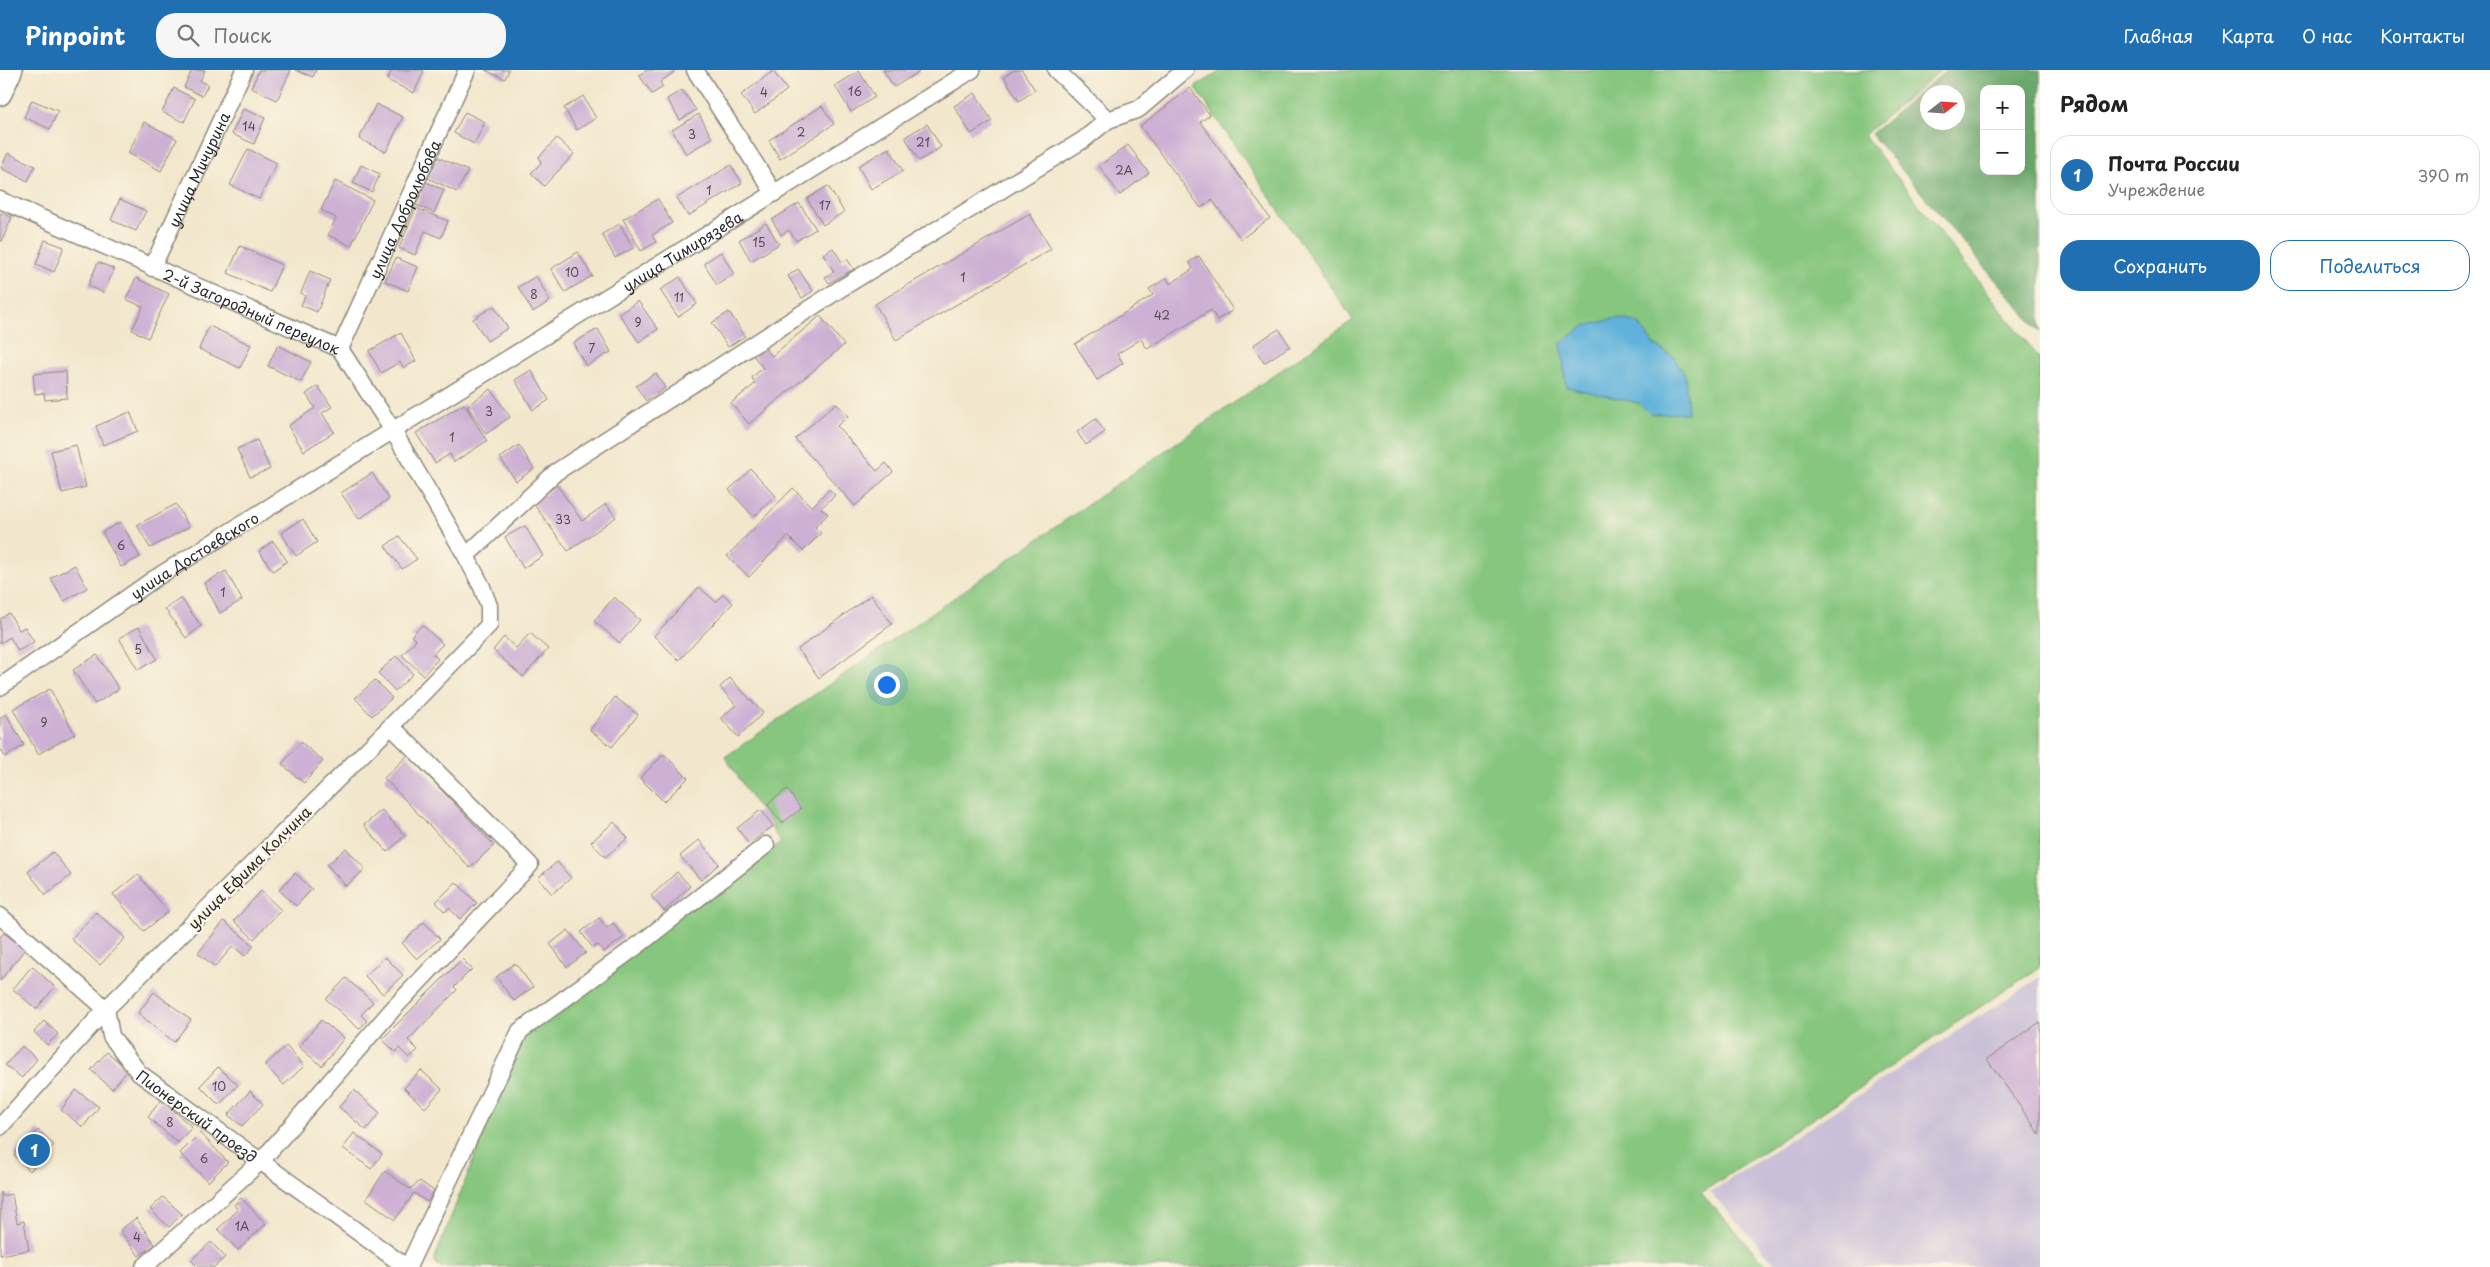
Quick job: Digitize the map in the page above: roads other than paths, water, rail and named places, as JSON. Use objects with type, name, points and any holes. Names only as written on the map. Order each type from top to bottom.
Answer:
[{"type":"main road","points":[[0,94],[11,70]]},
{"type":"street","name":"улица Мичурина","points":[[152,268],[244,70]]},
{"type":"street","name":"улица Добролюбова","points":[[340,349],[467,70]]},
{"type":"street","points":[[694,70],[774,193]]},
{"type":"street","name":"улица Тимирязева","points":[[392,429],[972,70]]},
{"type":"street","points":[[1056,70],[1108,120]]},
{"type":"street","points":[[466,556],[556,472],[840,289],[1083,140],[1108,120],[1139,109],[1185,70]]},
{"type":"street","name":"2-й Загородный переулок","points":[[0,200],[340,349],[392,429],[466,556],[482,587],[488,606]]},
{"type":"street","name":"улица Достоевского","points":[[0,687],[154,579],[392,429]]},
{"type":"street","name":"улица Ефима Колчина","points":[[0,1127],[106,1009],[391,726],[489,625],[488,606]]},
{"type":"street","points":[[391,726],[530,865],[392,1010],[262,1160],[407,1267],[520,1031],[641,943],[766,845]]},
{"type":"street","points":[[0,916],[106,1009]]},
{"type":"street","name":"Пионерский проезд","points":[[106,1009],[111,1036],[138,1073],[262,1160],[144,1267]]},
{"type":"water","points":[[1617,318],[1638,323],[1654,345],[1673,356],[1685,375],[1688,413],[1650,414],[1639,403],[1566,387],[1561,343],[1585,326]]},
{"type":"place","name":"Почта России","points":[[34,1150]]}]
